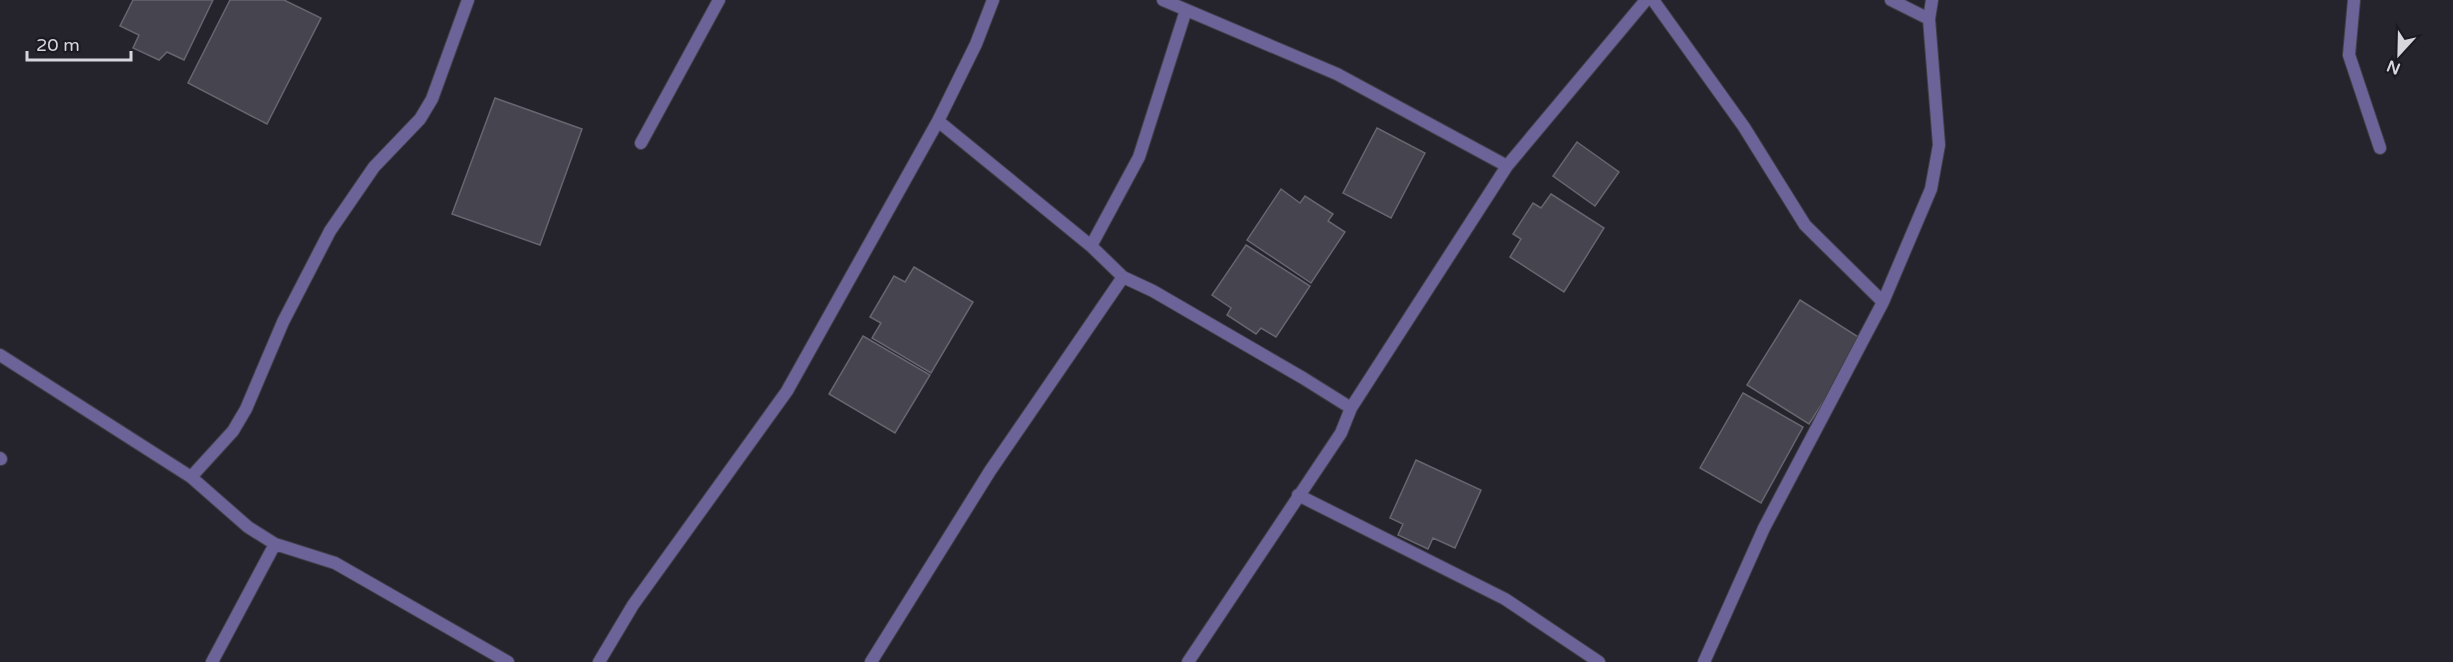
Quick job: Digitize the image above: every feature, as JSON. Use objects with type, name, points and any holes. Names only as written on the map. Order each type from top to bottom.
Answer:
[{"type":"street","points":[[191,477],[233,431],[246,409],[283,322],[330,231],[374,167],[420,119],[432,99],[468,0]]},
{"type":"street","points":[[641,143],[719,0]]},
{"type":"street","points":[[599,662],[633,605],[787,391],[938,121],[976,44],[993,0]]},
{"type":"street","points":[[1163,0],[1336,74],[1507,166]]},
{"type":"street","points":[[1188,662],[1341,433],[1351,408],[1507,166],[1646,0]]},
{"type":"street","points":[[1653,0],[1744,127],[1804,225],[1883,302]]},
{"type":"street","points":[[1891,0],[1929,19]]},
{"type":"street","points":[[1704,662],[1764,528],[1883,302],[1931,189],[1939,145],[1929,19],[1932,0]]},
{"type":"street","points":[[2354,0],[2349,55],[2380,148]]},
{"type":"street","points":[[1090,246],[1139,157],[1186,10]]},
{"type":"street","points":[[938,121],[1090,246],[1123,277],[1193,314],[1351,408]]},
{"type":"street","points":[[871,662],[990,471],[1123,277]]},
{"type":"street","points":[[0,355],[191,477],[248,527],[275,544],[335,563],[508,662]]},
{"type":"street","points":[[1298,495],[1505,599],[1599,662]]},
{"type":"street","points":[[213,662],[275,544]]},
{"type":"building","points":[[133,0],[213,0],[184,60],[167,52],[159,60],[133,48],[139,35],[120,26]]},
{"type":"building","points":[[230,0],[284,0],[321,18],[267,124],[188,83]]},
{"type":"building","points":[[495,98],[582,129],[540,245],[452,214]]},
{"type":"building","points":[[1377,128],[1425,153],[1391,218],[1343,193]]},
{"type":"building","points":[[1577,142],[1619,172],[1595,206],[1553,176]]},
{"type":"building","points":[[1281,189],[1300,203],[1305,196],[1333,214],[1328,221],[1345,232],[1311,283],[1247,240]]},
{"type":"building","points":[[1551,194],[1604,228],[1564,292],[1510,257],[1521,239],[1513,234],[1533,203],[1541,208]]},
{"type":"building","points":[[1246,245],[1310,286],[1276,337],[1261,328],[1256,334],[1227,315],[1231,308],[1212,295]]},
{"type":"building","points":[[914,267],[973,302],[931,373],[872,338],[881,323],[870,317],[894,276],[905,282]]},
{"type":"building","points":[[1800,300],[1863,340],[1809,424],[1747,385]]},
{"type":"building","points":[[863,336],[930,375],[895,433],[829,394]]},
{"type":"building","points":[[1743,393],[1803,427],[1761,503],[1700,468]]},
{"type":"building","points":[[1416,460],[1481,490],[1455,548],[1433,538],[1428,549],[1398,535],[1403,524],[1390,518]]}]
